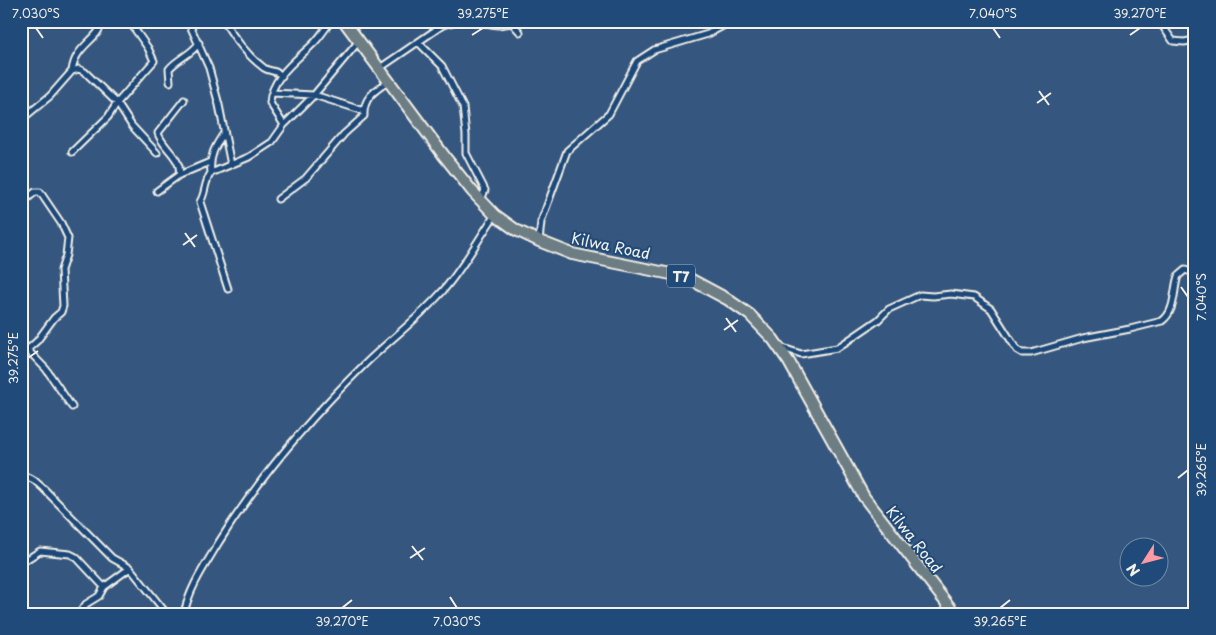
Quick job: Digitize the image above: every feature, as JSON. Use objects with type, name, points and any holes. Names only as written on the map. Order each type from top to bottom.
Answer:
[{"type":"highway","name":"Kilwa Road","points":[[344,21],[445,157],[495,215],[516,230],[578,256],[658,270],[686,277],[727,299],[750,315],[779,347],[864,497],[955,614]]},
{"type":"street","points":[[21,120],[50,96],[72,71],[78,52],[100,30],[103,21]]},
{"type":"street","points":[[72,152],[101,125],[117,103],[154,61],[148,48],[129,21]]},
{"type":"street","points":[[188,21],[199,43],[215,89],[231,166]]},
{"type":"street","points":[[224,21],[259,64],[267,70],[276,71],[282,76]]},
{"type":"street","points":[[284,125],[270,103],[272,93],[282,76],[320,36],[331,21]]},
{"type":"street","points":[[380,68],[443,25],[458,21]]},
{"type":"street","points":[[469,21],[498,25],[511,22],[520,32]]},
{"type":"street","points":[[539,241],[541,222],[566,152],[609,114],[637,61],[654,50],[697,38],[732,21]]},
{"type":"street","points":[[1159,21],[1173,41],[1195,40]]},
{"type":"street","points":[[228,289],[200,202],[205,194],[207,178],[211,173],[231,166],[268,144],[284,125],[314,96],[359,41]]},
{"type":"street","points":[[419,42],[442,66],[463,107],[467,155],[485,190],[481,201]]},
{"type":"street","points":[[170,82],[169,69],[194,50],[199,43]]},
{"type":"street","points":[[72,71],[79,69],[85,72],[117,103],[132,126],[157,154]]},
{"type":"street","points":[[278,199],[306,178],[344,134],[364,116],[364,103],[368,98],[389,81]]},
{"type":"street","points":[[272,93],[314,96],[364,111]]},
{"type":"street","points":[[179,175],[177,161],[158,133],[184,100]]},
{"type":"street","points":[[211,173],[210,162],[216,145],[224,133]]},
{"type":"street","points":[[156,191],[179,175],[210,162]]},
{"type":"street","points":[[21,204],[35,192],[40,192],[61,223],[68,240],[61,270],[64,299],[63,309],[50,323],[37,342],[27,350]]},
{"type":"street","points":[[184,614],[193,588],[214,551],[262,478],[363,365],[442,293],[495,215]]},
{"type":"street","points":[[779,347],[802,354],[837,348],[878,320],[887,310],[919,295],[951,294],[966,295],[980,300],[995,314],[1017,350],[1022,353],[1031,353],[1075,340],[1130,330],[1162,320],[1166,318],[1170,311],[1178,276],[1185,270],[1195,274]]},
{"type":"street","points":[[21,343],[46,369],[72,407]]},
{"type":"street","points":[[21,474],[34,480],[115,560],[130,568],[167,614]]},
{"type":"street","points":[[21,563],[40,551],[70,554],[76,557],[104,587]]},
{"type":"street","points":[[79,614],[86,604],[99,596],[104,587],[130,568]]}]
